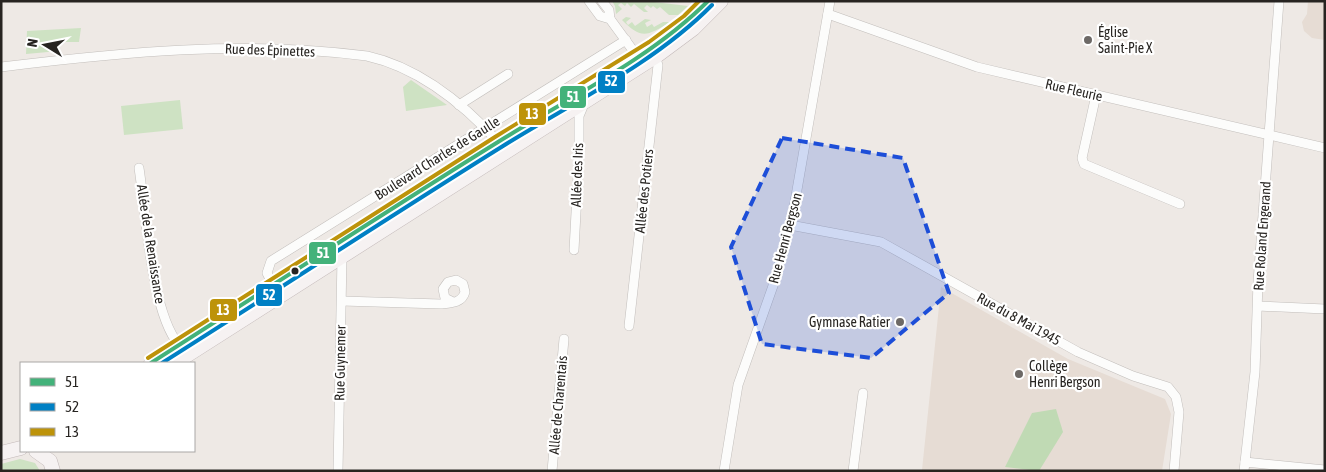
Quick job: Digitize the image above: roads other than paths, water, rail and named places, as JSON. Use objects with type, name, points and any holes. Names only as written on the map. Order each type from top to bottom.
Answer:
[{"type":"main road","name":"Boulevard Charles de Gaulle","points":[[177,362],[342,256],[502,146],[585,101],[645,59],[708,1]]},
{"type":"main road","name":"Boulevard Charles de Gaulle","points":[[153,362],[273,285],[645,59],[681,40],[721,1]]},
{"type":"main road","points":[[1,452],[20,448]]},
{"type":"main road","points":[[38,452],[52,461]]},
{"type":"street","points":[[589,1],[600,16],[610,19]]},
{"type":"street","points":[[602,1],[609,10],[610,19],[626,40],[645,59]]},
{"type":"street","name":"Rue Henri Bergson","points":[[724,471],[738,385],[774,283],[790,225],[803,167],[830,1]]},
{"type":"street","name":"Rue Roland Engerand","points":[[1244,466],[1255,372],[1254,338],[1258,306],[1279,1]]},
{"type":"street","name":"Rue Fleurie","points":[[828,14],[977,67],[1325,148]]},
{"type":"street","name":"Boulevard Charles de Gaulle","points":[[273,285],[266,273],[271,262],[626,40]]},
{"type":"street","name":"Rue des Épinettes","points":[[1,67],[101,55],[225,48],[349,54],[386,60],[423,78],[487,128],[502,146]]},
{"type":"street","name":"Allée des Potiers","points":[[629,326],[658,65],[645,59]]},
{"type":"street","points":[[459,105],[508,74]]},
{"type":"street","points":[[1096,95],[1082,158],[1084,164],[1180,204]]},
{"type":"street","name":"Allée des Iris","points":[[574,250],[579,116],[585,101]]},
{"type":"street","name":"Allée de la Renaissance","points":[[139,168],[154,277],[162,312],[173,338],[179,345]]},
{"type":"street","name":"Rue du 8 Mai 1945","points":[[790,225],[881,242],[1078,352],[1133,376],[1168,387],[1176,397],[1179,412],[1174,471]]},
{"type":"street","name":"Rue Guynemer","points":[[338,471],[342,256]]},
{"type":"street","points":[[342,301],[453,302]]},
{"type":"street","points":[[1258,306],[1325,309]]},
{"type":"street","name":"Allée de Charentais","points":[[552,471],[564,339]]},
{"type":"street","points":[[853,471],[863,393]]},
{"type":"street","points":[[1244,466],[1325,470]]},
{"type":"place","name":"Église Saint-Pie X","points":[[1088,40]]},
{"type":"place","name":"Gymnase Ratier","points":[[900,322]]},
{"type":"place","name":"Collège Henri Bergson","points":[[1019,374]]}]
